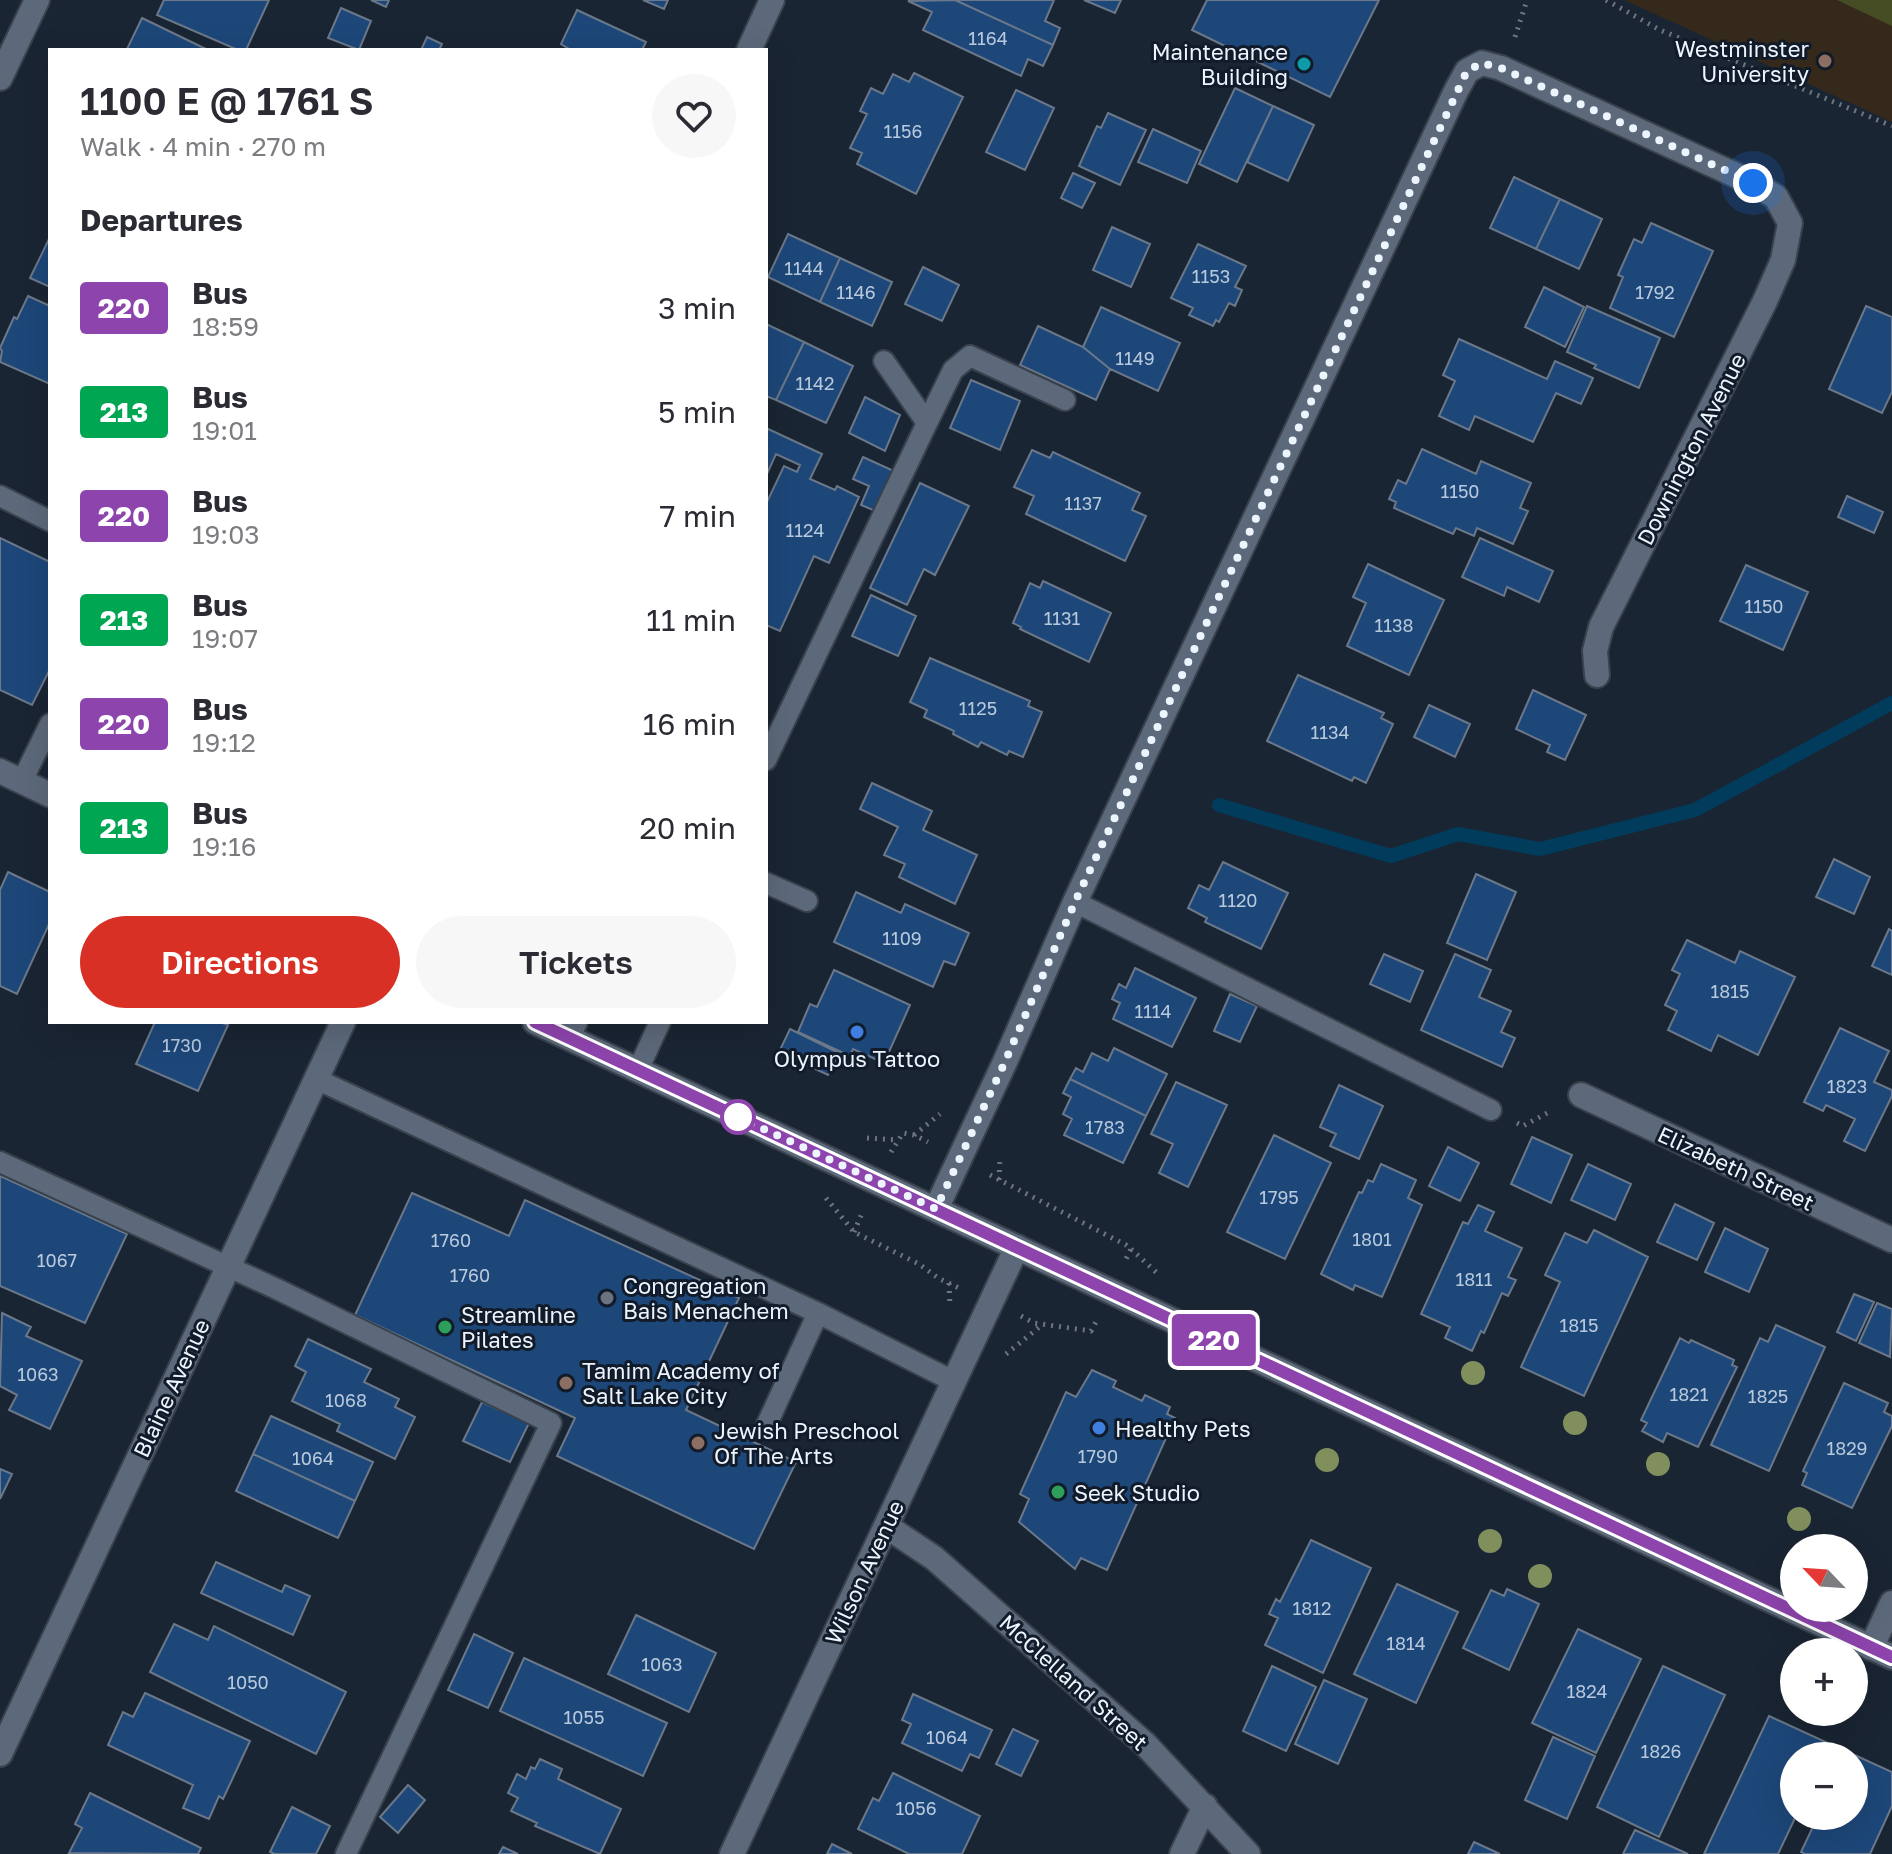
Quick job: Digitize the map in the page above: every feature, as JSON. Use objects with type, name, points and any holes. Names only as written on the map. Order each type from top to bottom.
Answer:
[{"type":"street","points":[[0,78],[37,0]]},
{"type":"street","points":[[750,48],[772,0]]},
{"type":"street","name":"Downington Avenue","points":[[1075,902],[1446,111],[1467,71],[1482,63],[1491,64],[1753,183],[1776,197],[1790,223],[1783,260],[1765,301],[1601,627],[1595,651],[1597,675]]},
{"type":"street","points":[[11,776],[48,794]]},
{"type":"street","points":[[936,1209],[1075,902]]},
{"type":"street","name":"Blaine Avenue","points":[[0,1754],[342,1024]]},
{"type":"street","points":[[544,1024],[573,1030],[638,1070],[1882,1652],[1892,1603]]},
{"type":"street","name":"Elizabeth Street","points":[[1581,1095],[1892,1240]]},
{"type":"street","name":"Wilson Avenue","points":[[732,1854],[1017,1247]]},
{"type":"street","name":"McClelland Street","points":[[886,1526],[934,1558],[1100,1703],[1145,1744],[1248,1854]]},
{"type":"street","points":[[1182,1854],[1205,1806]]},
{"type":"lane","points":[[768,756],[953,370],[970,356],[1065,400]]},
{"type":"lane","points":[[884,361],[927,423]]},
{"type":"lane","points":[[0,496],[48,520]]},
{"type":"lane","points":[[11,776],[48,727]]},
{"type":"lane","points":[[768,884],[807,901]]},
{"type":"lane","points":[[1075,902],[1491,1110]]},
{"type":"lane","points":[[638,1070],[659,1024]]},
{"type":"lane","points":[[316,1079],[818,1313],[953,1381]]},
{"type":"lane","points":[[0,1162],[228,1266],[551,1423],[346,1854]]},
{"type":"lane","points":[[767,1424],[818,1313]]},
{"type":"path","points":[[1513,42],[1527,0]]},
{"type":"path","points":[[1606,0],[1660,30],[1892,126]]},
{"type":"path","points":[[1491,1110],[1523,1126],[1581,1095]]},
{"type":"path","points":[[887,1160],[903,1133],[932,1144]]},
{"type":"path","points":[[988,1174],[1126,1245]]},
{"type":"path","points":[[866,1204],[854,1232],[919,1264],[966,1292]]},
{"type":"path","points":[[1020,1316],[1034,1323],[1091,1331]]},
{"type":"shaded area","name":"Westminster University","points":[[1624,0],[1892,0],[1892,122]]},
{"type":"green space","points":[[1837,0],[1892,0],[1892,26]]},
{"type":"building","points":[[164,0],[269,0],[247,48],[233,48],[157,15]]},
{"type":"building","points":[[371,0],[389,0],[386,7]]},
{"type":"building","points":[[643,0],[668,0],[664,9]]},
{"type":"building","points":[[955,0],[1053,45],[1043,66],[1028,59],[1021,76],[923,30],[932,12],[908,1]]},
{"type":"building","points":[[955,0],[1054,0],[1045,21],[1060,28],[1053,45]]},
{"type":"building","points":[[1084,0],[1121,0],[1115,13]]},
{"type":"building","name":"Maintenance Building","points":[[1207,0],[1379,0],[1330,97],[1192,30]]},
{"type":"building","points":[[341,8],[371,21],[360,48],[328,38]]},
{"type":"building","points":[[577,10],[646,42],[643,48],[568,48],[561,44]]},
{"type":"building","points":[[142,18],[204,48],[127,48]]},
{"type":"building","points":[[427,37],[442,44],[440,48],[422,48]]},
{"type":"building","points":[[914,73],[963,97],[916,194],[857,164],[862,153],[850,148],[867,114],[860,111],[871,88],[883,94],[893,74],[909,82]]},
{"type":"building","points":[[1235,88],[1273,106],[1237,182],[1199,164]]},
{"type":"building","points":[[1016,90],[1054,108],[1025,170],[986,152]]},
{"type":"building","points":[[1273,106],[1314,125],[1288,181],[1247,162]]},
{"type":"building","points":[[1108,113],[1146,130],[1120,185],[1079,166],[1097,126],[1101,128]]},
{"type":"building","points":[[1153,129],[1201,151],[1187,183],[1138,162]]},
{"type":"building","points":[[1073,173],[1095,183],[1082,208],[1061,198]]},
{"type":"building","points":[[1514,177],[1560,199],[1536,249],[1490,228]]},
{"type":"building","points":[[1560,199],[1602,219],[1579,269],[1536,249]]},
{"type":"building","points":[[1651,223],[1713,251],[1674,337],[1610,308],[1623,277],[1618,275],[1634,239],[1642,243]]},
{"type":"building","points":[[1112,227],[1150,244],[1131,287],[1093,270]]},
{"type":"building","points":[[788,234],[840,258],[820,302],[768,277]]},
{"type":"building","points":[[48,241],[48,286],[30,278]]},
{"type":"building","points":[[1198,244],[1246,266],[1235,287],[1242,290],[1235,306],[1229,303],[1219,322],[1216,320],[1213,326],[1189,315],[1193,308],[1171,298]]},
{"type":"building","points":[[840,258],[892,282],[872,326],[820,302]]},
{"type":"building","points":[[923,267],[959,285],[942,321],[905,304]]},
{"type":"building","points":[[1544,287],[1584,307],[1565,347],[1525,327]]},
{"type":"building","points":[[28,296],[48,305],[48,383],[0,362],[0,348],[14,317],[17,319]]},
{"type":"building","points":[[1587,306],[1660,338],[1639,388],[1567,352]]},
{"type":"building","points":[[1866,306],[1892,317],[1892,392],[1882,413],[1829,389]]},
{"type":"building","points":[[1101,307],[1180,343],[1158,391],[1110,369],[1083,347]]},
{"type":"building","points":[[768,325],[804,342],[776,400],[768,397]]},
{"type":"building","points":[[1038,326],[1083,347],[1110,369],[1096,400],[1020,365]]},
{"type":"building","points":[[1459,339],[1547,379],[1555,361],[1593,378],[1581,404],[1556,393],[1533,442],[1475,416],[1469,430],[1439,416],[1455,381],[1443,375]]},
{"type":"building","points":[[804,342],[853,366],[826,423],[776,400]]},
{"type":"building","points":[[971,380],[1020,401],[1000,450],[950,428]]},
{"type":"building","points":[[865,397],[900,415],[885,451],[849,433]]},
{"type":"building","points":[[768,429],[822,454],[810,479],[835,490],[837,486],[859,497],[829,563],[814,556],[780,631],[768,626],[768,500],[784,466],[797,472],[800,465],[776,454],[768,472]]},
{"type":"building","points":[[1422,449],[1476,474],[1481,461],[1531,483],[1520,508],[1528,511],[1513,544],[1477,528],[1474,536],[1456,528],[1453,534],[1394,508],[1396,502],[1389,499],[1398,480],[1406,484]]},
{"type":"building","points":[[1032,450],[1050,458],[1053,452],[1140,493],[1132,510],[1146,516],[1125,561],[1026,514],[1034,496],[1014,487]]},
{"type":"building","points":[[863,457],[896,472],[878,512],[861,505],[869,486],[853,479]]},
{"type":"building","points":[[920,483],[969,506],[935,575],[924,569],[907,605],[870,588]]},
{"type":"building","points":[[1847,496],[1883,512],[1874,533],[1838,517]]},
{"type":"building","points":[[0,538],[48,561],[48,673],[32,705],[0,690]]},
{"type":"building","points":[[1480,538],[1553,571],[1539,602],[1507,587],[1504,596],[1462,577]]},
{"type":"building","points":[[1368,564],[1444,600],[1409,675],[1347,646],[1366,603],[1353,597]]},
{"type":"building","points":[[1746,565],[1808,592],[1783,650],[1720,621]]},
{"type":"building","points":[[1043,581],[1111,613],[1089,662],[1013,623],[1030,583],[1040,588]]},
{"type":"building","points":[[871,595],[916,616],[898,656],[852,636]]},
{"type":"building","points":[[930,658],[1030,701],[1028,706],[1042,712],[1023,757],[1009,751],[1007,755],[981,742],[978,747],[924,717],[927,710],[910,702]]},
{"type":"building","points":[[1298,675],[1384,713],[1381,718],[1393,724],[1366,783],[1354,777],[1352,781],[1267,741]]},
{"type":"building","points":[[1533,690],[1586,715],[1565,760],[1547,752],[1550,745],[1516,729]]},
{"type":"building","points":[[1429,705],[1470,724],[1455,757],[1414,737]]},
{"type":"building","points":[[872,783],[932,811],[923,830],[977,855],[955,904],[899,877],[905,864],[884,855],[898,827],[860,809]]},
{"type":"building","points":[[1834,859],[1870,877],[1854,914],[1816,897]]},
{"type":"building","points":[[1223,862],[1288,893],[1261,949],[1205,922],[1207,918],[1188,908],[1199,885],[1209,890]]},
{"type":"building","points":[[8,872],[48,891],[48,926],[17,994],[0,986],[0,890]]},
{"type":"building","points":[[1476,874],[1516,892],[1487,960],[1447,943]]},
{"type":"building","points":[[856,892],[901,913],[905,904],[969,933],[955,965],[944,961],[933,987],[834,942]]},
{"type":"building","points":[[1889,929],[1892,931],[1892,975],[1872,966]]},
{"type":"building","points":[[1687,940],[1735,963],[1740,951],[1795,977],[1758,1055],[1718,1035],[1711,1051],[1668,1030],[1677,1011],[1665,1005],[1680,974],[1672,970]]},
{"type":"building","points":[[1384,954],[1423,971],[1410,1002],[1370,984]]},
{"type":"building","points":[[1455,954],[1491,970],[1479,997],[1511,1011],[1501,1032],[1515,1038],[1502,1067],[1421,1030]]},
{"type":"building","points":[[1135,968],[1196,998],[1172,1047],[1113,1019],[1120,1003],[1112,999],[1119,984],[1126,988]]},
{"type":"building","points":[[834,970],[910,1005],[884,1063],[853,1049],[850,1056],[798,1032],[810,1004],[817,1007]]},
{"type":"building","points":[[1230,994],[1257,1006],[1240,1042],[1214,1031]]},
{"type":"building","points":[[154,1024],[228,1025],[198,1091],[136,1064]]},
{"type":"building","points":[[1840,1028],[1889,1051],[1874,1082],[1892,1090],[1892,1096],[1865,1151],[1844,1141],[1855,1119],[1826,1105],[1823,1111],[1804,1102]]},
{"type":"building","points":[[790,1029],[839,1053],[828,1075],[779,1052]]},
{"type":"building","points":[[1114,1048],[1167,1074],[1146,1116],[1070,1079],[1076,1068],[1083,1072],[1092,1053],[1108,1061]]},
{"type":"building","points":[[1070,1079],[1146,1116],[1123,1163],[1064,1135],[1072,1119],[1063,1114],[1071,1097],[1063,1093]]},
{"type":"building","points":[[1176,1082],[1227,1105],[1188,1187],[1159,1173],[1173,1144],[1151,1134]]},
{"type":"building","points":[[1339,1085],[1383,1106],[1359,1159],[1330,1146],[1336,1134],[1320,1127]]},
{"type":"building","points":[[1274,1135],[1331,1163],[1285,1259],[1227,1232]]},
{"type":"building","points":[[1532,1137],[1572,1155],[1551,1203],[1511,1184]]},
{"type":"building","points":[[1448,1147],[1479,1163],[1460,1201],[1429,1186]]},
{"type":"building","points":[[1381,1164],[1416,1180],[1408,1198],[1422,1205],[1382,1297],[1355,1285],[1353,1290],[1321,1274],[1359,1192],[1362,1193],[1368,1180],[1373,1182]]},
{"type":"building","points":[[1588,1164],[1631,1184],[1615,1220],[1571,1200]]},
{"type":"building","points":[[0,1176],[127,1234],[85,1323],[0,1286]]},
{"type":"building","points":[[412,1193],[509,1236],[525,1200],[739,1298],[686,1410],[796,1462],[754,1549],[557,1456],[575,1418],[355,1315]]},
{"type":"building","points":[[1675,1204],[1714,1223],[1697,1260],[1657,1242]]},
{"type":"building","points":[[1478,1205],[1494,1212],[1485,1231],[1522,1248],[1508,1277],[1516,1280],[1508,1296],[1502,1293],[1472,1351],[1445,1338],[1450,1327],[1421,1314],[1463,1222],[1468,1224]]},
{"type":"building","points":[[1725,1228],[1768,1249],[1749,1292],[1705,1272]]},
{"type":"building","points":[[1594,1230],[1648,1257],[1584,1396],[1521,1367],[1560,1282],[1545,1275],[1565,1233],[1587,1243]]},
{"type":"building","points":[[1854,1294],[1874,1302],[1856,1341],[1837,1332]]},
{"type":"building","points":[[1877,1303],[1892,1309],[1890,1357],[1859,1343]]},
{"type":"building","points":[[2,1313],[31,1327],[26,1336],[82,1361],[50,1429],[9,1410],[17,1395],[0,1386]]},
{"type":"building","points":[[1776,1325],[1825,1347],[1769,1471],[1711,1445],[1760,1338],[1768,1342]]},
{"type":"building","points":[[1680,1338],[1734,1360],[1732,1365],[1737,1367],[1698,1447],[1667,1433],[1663,1442],[1642,1431],[1647,1423],[1641,1420]]},
{"type":"building","points":[[308,1339],[371,1369],[364,1382],[399,1399],[395,1407],[415,1417],[395,1459],[337,1431],[340,1424],[292,1401],[306,1372],[295,1366]]},
{"type":"building","points":[[1092,1370],[1116,1381],[1113,1387],[1142,1401],[1145,1395],[1170,1407],[1167,1414],[1175,1418],[1107,1570],[1081,1558],[1075,1569],[1019,1522],[1029,1499],[1020,1494],[1066,1392],[1076,1397]]},
{"type":"building","points":[[1844,1383],[1888,1403],[1884,1412],[1892,1416],[1892,1426],[1852,1508],[1802,1485],[1807,1473],[1803,1471]]},
{"type":"building","points":[[482,1402],[529,1423],[510,1462],[463,1441]]},
{"type":"building","points":[[271,1416],[373,1462],[355,1501],[253,1454]]},
{"type":"building","points":[[253,1454],[355,1501],[338,1538],[236,1491]]},
{"type":"building","points":[[0,1469],[12,1474],[0,1499]]},
{"type":"building","points":[[1311,1540],[1371,1568],[1323,1673],[1265,1645],[1278,1618],[1269,1614],[1276,1599],[1280,1602]]},
{"type":"building","points":[[216,1562],[282,1592],[285,1585],[310,1596],[293,1635],[201,1593]]},
{"type":"building","points":[[1397,1584],[1458,1612],[1416,1703],[1354,1674]]},
{"type":"building","points":[[1507,1589],[1539,1604],[1509,1670],[1463,1648],[1491,1590],[1504,1596]]},
{"type":"building","points":[[636,1615],[716,1653],[689,1712],[608,1674]]},
{"type":"building","points":[[174,1624],[208,1640],[214,1626],[346,1692],[316,1754],[150,1672]]},
{"type":"building","points":[[1578,1629],[1641,1659],[1596,1753],[1532,1723]]},
{"type":"building","points":[[474,1634],[513,1653],[488,1708],[448,1690]]},
{"type":"building","points":[[524,1658],[667,1723],[643,1776],[500,1711]]},
{"type":"building","points":[[1272,1666],[1316,1687],[1286,1751],[1243,1731]]},
{"type":"building","points":[[1663,1666],[1725,1695],[1659,1837],[1597,1807]]},
{"type":"building","points":[[1324,1680],[1367,1699],[1338,1764],[1295,1744]]},
{"type":"building","points":[[145,1693],[250,1741],[223,1799],[219,1796],[209,1819],[183,1808],[193,1785],[108,1745],[123,1712],[133,1717]]},
{"type":"building","points":[[913,1694],[992,1730],[979,1758],[970,1754],[962,1771],[902,1743],[911,1724],[902,1720]]},
{"type":"building","points":[[1769,1716],[1780,1721],[1780,1726],[1791,1726],[1826,1742],[1780,1742],[1780,1830],[1789,1830],[1778,1854],[1704,1854]]},
{"type":"building","points":[[1013,1729],[1038,1741],[1021,1776],[996,1764]]},
{"type":"building","points":[[1553,1737],[1595,1756],[1567,1819],[1525,1800]]},
{"type":"building","points":[[540,1759],[562,1769],[558,1779],[621,1809],[600,1854],[535,1826],[537,1823],[511,1811],[518,1798],[508,1793],[517,1774],[526,1779],[531,1767],[535,1769]]},
{"type":"building","points":[[1868,1761],[1892,1772],[1892,1806],[1870,1854],[1801,1852],[1811,1830],[1868,1830]]},
{"type":"building","points":[[893,1773],[980,1816],[962,1854],[909,1854],[858,1829],[873,1798],[879,1801]]},
{"type":"building","points":[[408,1785],[425,1800],[398,1833],[380,1817]]},
{"type":"building","points":[[90,1793],[201,1848],[198,1854],[69,1853],[82,1828],[75,1824]]},
{"type":"building","points":[[292,1807],[330,1826],[316,1854],[270,1852]]},
{"type":"building","points":[[1635,1830],[1688,1854],[1623,1854]]},
{"type":"building","points":[[1474,1842],[1500,1854],[1468,1854]]},
{"type":"building","points":[[832,1844],[852,1854],[827,1854]]},
{"type":"building","points":[[503,1847],[518,1854],[499,1854]]},
{"type":"waterway","points":[[1219,805],[1391,856],[1458,834],[1540,849],[1695,810],[1892,703]]},
{"type":"bus line","name":"220","points":[[539,1024],[1892,1657]]},
{"type":"place","name":"Westminster University","points":[[1825,61]]},
{"type":"place","name":"Maintenance Building","points":[[1304,64]]},
{"type":"place","name":"Olympus Tattoo","points":[[857,1032]]},
{"type":"place","name":"Congregation Bais Menachem","points":[[607,1298]]},
{"type":"place","name":"Streamline Pilates","points":[[445,1327]]},
{"type":"place","name":"Tamim Academy of Salt Lake City","points":[[566,1383]]},
{"type":"place","name":"Healthy Pets","points":[[1099,1428]]},
{"type":"place","name":"Jewish Preschool Of The Arts","points":[[698,1443]]},
{"type":"place","name":"Seek Studio","points":[[1058,1492]]},
{"type":"route","points":[[738,1117],[936,1209],[1075,902],[1467,71],[1474,65],[1491,64],[1753,183]]}]
